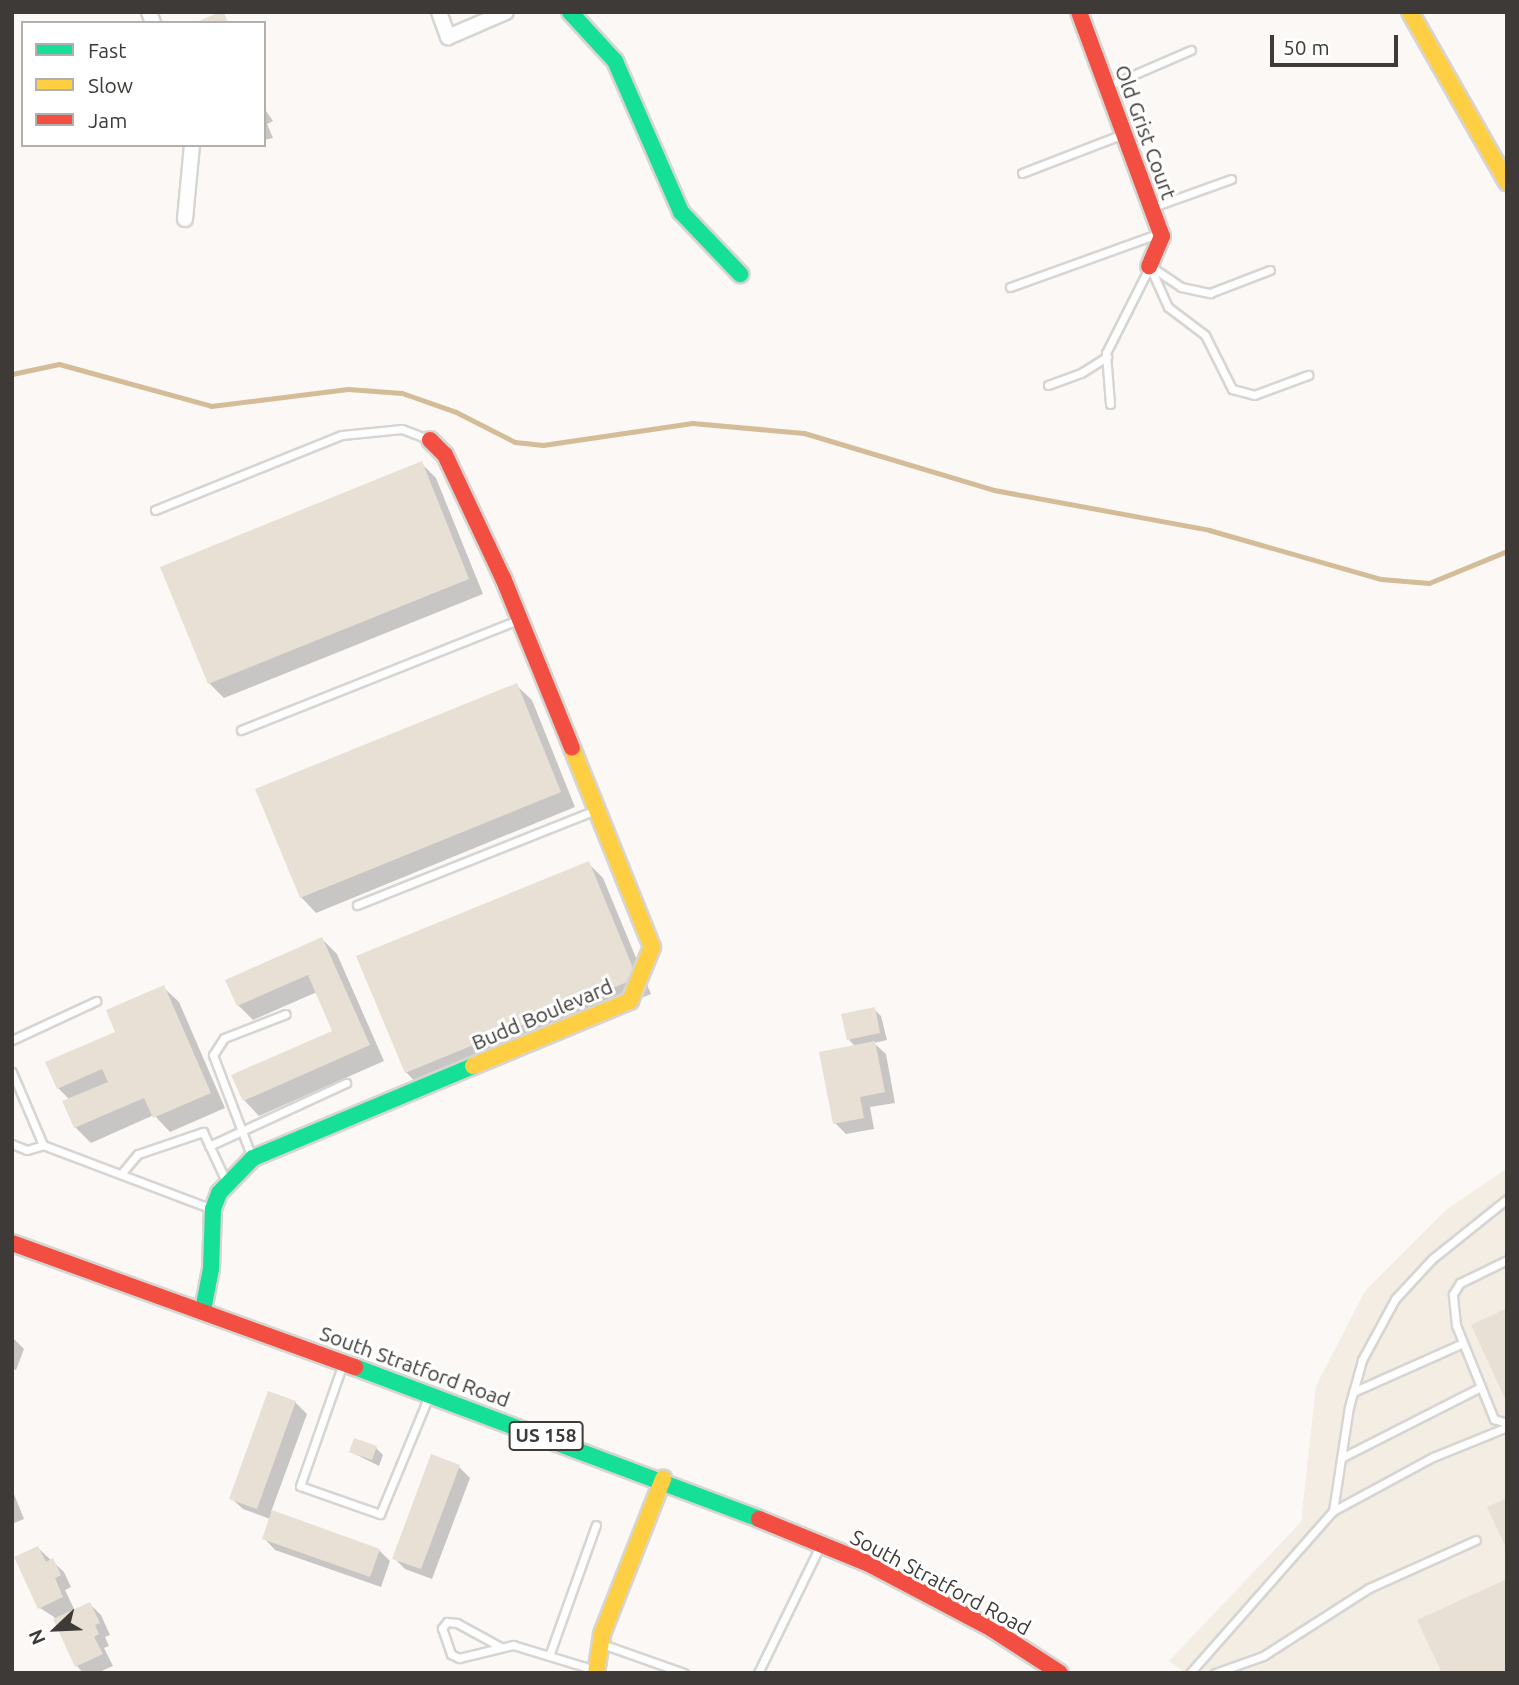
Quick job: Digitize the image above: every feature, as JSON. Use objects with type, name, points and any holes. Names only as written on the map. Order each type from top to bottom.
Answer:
[{"type":"street","points":[[439,12],[449,37],[506,12]]},
{"type":"street","points":[[570,12],[615,61],[681,212],[740,274]]},
{"type":"street","name":"Old Grist Court","points":[[1079,12],[1161,232],[1149,266]]},
{"type":"street","points":[[1410,12],[1507,182]]},
{"type":"street","points":[[185,219],[192,147]]},
{"type":"street","name":"Budd Boulevard","points":[[203,1310],[211,1269],[214,1209],[228,1184],[253,1158],[630,1000],[652,947],[519,619],[445,455],[430,440]]},
{"type":"street","name":"South Stratford Road","points":[[12,1243],[203,1310],[663,1479],[821,1544],[992,1629],[1060,1673]]},
{"type":"street","points":[[596,1671],[601,1643],[663,1479]]},
{"type":"lane","points":[[1107,86],[1191,50]]},
{"type":"lane","points":[[1022,173],[1124,133]]},
{"type":"lane","points":[[1152,208],[1231,178]]},
{"type":"lane","points":[[1010,286],[1161,232]]},
{"type":"lane","points":[[1149,266],[1181,287],[1210,293],[1270,270]]},
{"type":"lane","points":[[1110,404],[1107,357],[1109,344],[1149,266]]},
{"type":"lane","points":[[1149,266],[1168,307],[1205,335],[1232,389],[1254,395],[1308,375]]},
{"type":"lane","points":[[1048,385],[1081,373],[1107,357]]},
{"type":"lane","points":[[155,510],[342,435],[402,429],[430,440]]},
{"type":"lane","points":[[241,730],[519,619]]},
{"type":"lane","points":[[357,905],[596,809]]},
{"type":"lane","points":[[12,1040],[96,1001]]},
{"type":"lane","points":[[253,1158],[239,1132],[213,1055],[224,1038],[286,1014]]},
{"type":"lane","points":[[12,1072],[43,1145]]},
{"type":"lane","points":[[209,1146],[346,1083]]},
{"type":"lane","points":[[121,1174],[138,1154],[180,1136],[203,1132],[228,1184]]},
{"type":"lane","points":[[12,1144],[27,1150],[43,1145],[214,1209]]},
{"type":"lane","points":[[1333,1511],[1353,1392],[1362,1360],[1395,1299],[1441,1251],[1507,1199]]},
{"type":"lane","points":[[1507,1260],[1460,1283],[1453,1294],[1451,1306],[1494,1419],[1507,1425]]},
{"type":"lane","points":[[1353,1392],[1463,1343]]},
{"type":"lane","points":[[343,1362],[300,1486],[380,1514],[430,1394]]},
{"type":"lane","points":[[1341,1458],[1481,1387]]},
{"type":"lane","points":[[1190,1673],[1333,1511],[1474,1438],[1507,1425]]},
{"type":"lane","points":[[549,1656],[596,1525]]},
{"type":"lane","points":[[1215,1673],[1263,1656],[1369,1588],[1476,1540]]},
{"type":"lane","points":[[758,1673],[821,1544]]},
{"type":"lane","points":[[499,1646],[459,1658],[451,1654],[442,1628],[447,1622],[457,1623],[499,1646],[549,1656],[596,1671]]},
{"type":"lane","points":[[601,1643],[684,1673]]},
{"type":"shaded area","points":[[1507,1168],[1507,1673],[1185,1673],[1169,1661],[1301,1522],[1316,1386],[1365,1291],[1446,1210]]},
{"type":"building","points":[[224,12],[227,21],[199,21]]},
{"type":"building","points":[[422,461],[469,579],[208,684],[160,567]]},
{"type":"building","points":[[517,683],[561,792],[300,898],[255,789]]},
{"type":"building","points":[[589,861],[637,978],[405,1073],[356,956]]},
{"type":"building","points":[[322,937],[370,1045],[243,1101],[231,1075],[332,1031],[308,975],[237,1006],[225,980]]},
{"type":"building","points":[[164,985],[211,1093],[153,1118],[144,1098],[74,1128],[62,1101],[108,1082],[102,1069],[57,1089],[45,1062],[115,1032],[106,1010]]},
{"type":"building","points":[[875,1007],[880,1033],[847,1040],[841,1014]]},
{"type":"building","points":[[875,1041],[885,1092],[860,1097],[864,1118],[833,1124],[819,1052]]},
{"type":"building","points":[[1507,1308],[1507,1403],[1471,1325]]},
{"type":"building","points":[[268,1391],[296,1401],[257,1509],[229,1499]]},
{"type":"building","points":[[354,1438],[377,1446],[372,1460],[349,1452]]},
{"type":"building","points":[[431,1454],[460,1465],[421,1569],[392,1559]]},
{"type":"building","points":[[1507,1498],[1507,1550],[1487,1507]]},
{"type":"building","points":[[272,1510],[380,1549],[370,1577],[262,1539]]},
{"type":"building","points":[[38,1546],[46,1562],[53,1558],[61,1575],[55,1578],[63,1597],[38,1609],[14,1557]]},
{"type":"building","points":[[1507,1579],[1507,1673],[1442,1673],[1417,1620]]},
{"type":"building","points":[[90,1602],[100,1623],[95,1625],[99,1634],[94,1637],[103,1654],[75,1667],[53,1619]]},
{"type":"waterway","points":[[12,374],[59,364],[211,406],[348,389],[402,393],[456,412],[515,442],[543,445],[692,423],[804,433],[994,490],[1209,530],[1381,579],[1429,583],[1507,551]]},
{"type":"traffic: fast","points":[[570,12],[615,61],[681,212],[740,274]]},
{"type":"traffic: fast","points":[[203,1310],[211,1269],[213,1209],[219,1193],[253,1158],[473,1066]]},
{"type":"traffic: fast","points":[[355,1367],[759,1519]]},
{"type":"traffic: slow","points":[[1410,12],[1507,182]]},
{"type":"traffic: slow","points":[[473,1066],[630,1001],[652,947],[572,748]]},
{"type":"traffic: slow","points":[[596,1673],[602,1634],[663,1479]]},
{"type":"traffic: jam","points":[[1079,12],[1162,236],[1149,266]]},
{"type":"traffic: jam","points":[[430,440],[445,455],[503,578],[572,748]]},
{"type":"traffic: jam","points":[[12,1243],[355,1367]]},
{"type":"traffic: jam","points":[[759,1519],[867,1563],[992,1629],[1060,1673]]}]
